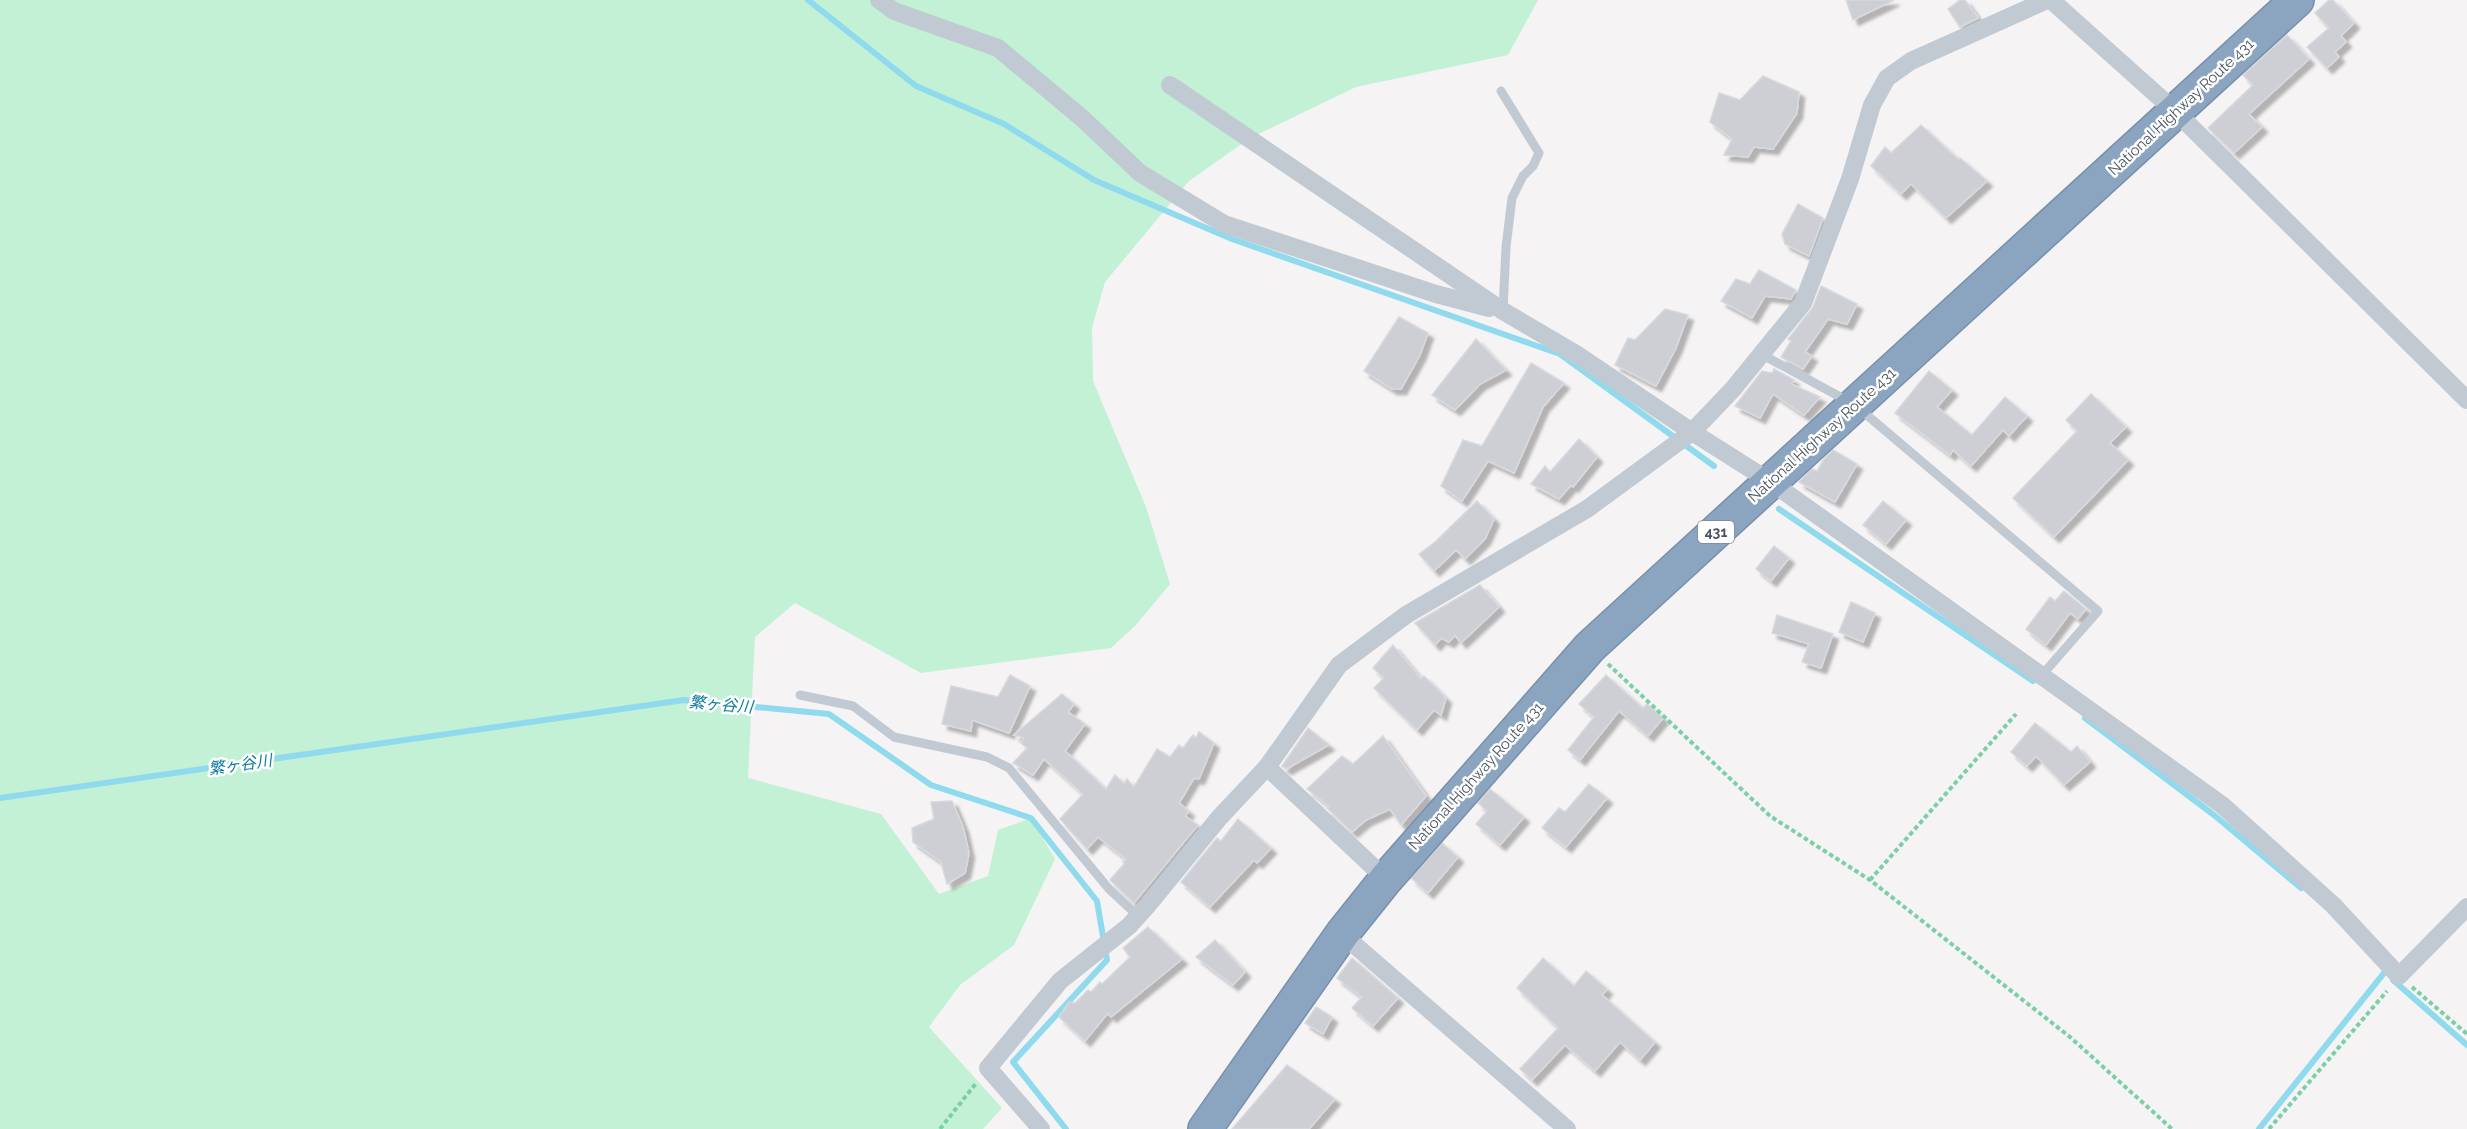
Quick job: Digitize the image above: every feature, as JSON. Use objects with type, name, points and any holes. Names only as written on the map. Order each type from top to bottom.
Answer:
[{"type":"highway","name":"National Highway Route 431","points":[[1205,1129],[1342,934],[1386,879],[1590,647],[2297,0]]},
{"type":"street","points":[[879,0],[894,10],[998,48],[1082,118],[1140,173],[1224,224],[1436,294],[1503,311]]},
{"type":"street","points":[[1041,1129],[988,1068],[1060,981],[1129,926],[1138,916],[1219,818],[1267,767],[1339,665],[1406,615],[1587,509],[1692,432],[1803,303],[1850,179],[1872,105],[1887,78],[1921,56],[2049,0],[2176,112],[2467,400]]},
{"type":"street","points":[[1170,85],[1503,311],[1576,354],[1771,482],[2223,805],[2333,905],[2400,976],[2467,907]]},
{"type":"street","points":[[1267,767],[1386,879]]},
{"type":"street","points":[[1342,934],[1567,1129]]},
{"type":"lane","points":[[1502,91],[1539,153],[1533,166],[1523,176],[1512,198],[1506,247],[1503,311]]},
{"type":"lane","points":[[1761,354],[1855,405],[2098,611],[2042,675]]},
{"type":"lane","points":[[800,695],[853,706],[894,737],[987,757],[1009,768],[1109,889],[1138,916]]},
{"type":"path","points":[[1590,647],[1770,816],[1870,880],[2070,1037],[2172,1129]]},
{"type":"path","points":[[1870,880],[2016,714]]},
{"type":"path","points":[[2269,1129],[2400,976],[2467,1034]]},
{"type":"path","points":[[940,1129],[988,1068]]},
{"type":"green space","points":[[0,0],[1538,0],[1508,55],[1356,87],[1250,138],[1189,181],[1105,282],[1092,328],[1093,381],[1146,507],[1170,584],[1136,625],[1111,648],[921,673],[795,603],[755,637],[748,778],[881,814],[939,894],[988,876],[998,830],[1031,818],[1055,859],[1014,945],[960,985],[929,1027],[1002,1108],[983,1129],[0,1129]]},
{"type":"building","points":[[1846,0],[1894,0],[1853,20]]},
{"type":"building","points":[[1960,0],[1965,0],[1978,18],[1960,27],[1948,9]]},
{"type":"building","points":[[2329,0],[2333,0],[2354,23],[2341,36],[2346,42],[2335,52],[2339,57],[2327,68],[2307,47],[2329,28],[2315,13]]},
{"type":"building","points":[[2287,35],[2309,59],[2249,114],[2262,127],[2234,153],[2208,128],[2253,85],[2243,75]]},
{"type":"building","points":[[1763,76],[1799,92],[1797,113],[1773,149],[1754,147],[1748,157],[1724,155],[1732,139],[1710,122],[1719,93],[1740,100]]},
{"type":"building","points":[[1921,125],[1959,160],[1960,158],[1987,181],[1946,218],[1911,184],[1901,194],[1871,166],[1885,147],[1891,153]]},
{"type":"building","points":[[1798,204],[1823,218],[1809,256],[1785,244],[1782,234]]},
{"type":"building","points":[[1759,270],[1796,290],[1791,299],[1765,296],[1752,318],[1721,301],[1736,279],[1750,284]]},
{"type":"building","points":[[1821,286],[1857,304],[1847,324],[1828,319],[1805,352],[1812,356],[1803,369],[1781,357],[1791,341],[1788,339],[1813,307]]},
{"type":"building","points":[[1665,309],[1688,315],[1676,348],[1656,386],[1615,365],[1628,338],[1635,340]]},
{"type":"building","points":[[1399,317],[1428,333],[1420,355],[1401,389],[1392,389],[1364,371]]},
{"type":"building","points":[[1476,339],[1506,370],[1480,384],[1455,410],[1432,395]]},
{"type":"building","points":[[1531,363],[1564,383],[1543,407],[1514,473],[1488,461],[1462,501],[1441,486],[1463,440],[1482,446]]},
{"type":"building","points":[[1774,369],[1794,380],[1791,384],[1820,397],[1804,415],[1773,394],[1760,418],[1735,406],[1762,371],[1772,373]]},
{"type":"building","points":[[1929,371],[1952,390],[1937,407],[1972,435],[2005,397],[2027,416],[2009,436],[2003,430],[1971,466],[1953,450],[1950,455],[1895,413]]},
{"type":"building","points":[[2091,394],[2126,427],[2110,443],[2128,460],[2054,537],[2013,498],[2077,431],[2066,420]]},
{"type":"building","points":[[1579,439],[1597,457],[1573,487],[1571,485],[1559,499],[1531,484],[1545,466],[1550,472]]},
{"type":"building","points":[[1833,450],[1857,464],[1835,502],[1799,482],[1812,469],[1817,471]]},
{"type":"building","points":[[1477,501],[1494,519],[1485,539],[1465,559],[1456,550],[1434,571],[1419,554],[1435,542]]},
{"type":"building","points":[[1883,501],[1906,520],[1886,544],[1863,525]]},
{"type":"building","points":[[1774,546],[1789,558],[1771,581],[1756,569]]},
{"type":"building","points":[[1480,585],[1499,607],[1461,643],[1455,635],[1449,642],[1441,638],[1435,645],[1415,623]]},
{"type":"building","points":[[2064,591],[2086,609],[2078,619],[2070,613],[2046,645],[2026,629],[2050,597],[2055,601]]},
{"type":"building","points":[[1851,602],[1875,613],[1863,642],[1839,632]]},
{"type":"building","points":[[1777,615],[1833,634],[1821,668],[1802,662],[1809,644],[1772,633]]},
{"type":"building","points":[[1393,645],[1421,679],[1424,676],[1446,698],[1441,715],[1434,710],[1417,730],[1374,688],[1384,678],[1373,668]]},
{"type":"building","points":[[1010,675],[1030,686],[1009,733],[972,720],[971,731],[942,724],[951,686],[998,697]]},
{"type":"building","points":[[1606,675],[1643,708],[1647,704],[1663,718],[1648,736],[1619,711],[1580,760],[1568,750],[1594,717],[1579,704]]},
{"type":"building","points":[[1062,694],[1074,704],[1068,712],[1085,724],[1065,751],[1106,789],[1115,775],[1124,784],[1127,779],[1134,787],[1157,749],[1170,757],[1179,745],[1183,748],[1193,735],[1196,738],[1199,732],[1214,743],[1199,779],[1194,778],[1179,803],[1189,811],[1185,816],[1198,825],[1134,903],[1110,880],[1126,859],[1098,837],[1087,849],[1060,819],[1083,794],[1044,759],[1033,775],[1013,763],[1027,748],[1021,743],[1024,738],[1014,735]]},
{"type":"building","points":[[2035,723],[2071,752],[2077,746],[2090,762],[2064,785],[2036,756],[2027,766],[2011,752]]},
{"type":"building","points":[[1308,728],[1329,745],[1286,769],[1282,766]]},
{"type":"building","points":[[1383,736],[1426,796],[1401,825],[1390,809],[1366,820],[1352,832],[1327,808],[1329,806],[1307,789],[1342,756],[1353,764]]},
{"type":"building","points":[[1589,784],[1607,798],[1566,847],[1542,828],[1559,808],[1565,812]]},
{"type":"building","points":[[1490,789],[1524,817],[1500,845],[1476,824],[1487,811],[1478,803]]},
{"type":"building","points":[[952,801],[963,827],[969,853],[965,873],[947,884],[941,862],[913,842],[912,828],[934,819],[931,802]]},
{"type":"building","points":[[1238,819],[1271,848],[1257,863],[1254,860],[1210,907],[1181,882],[1217,838],[1221,841]]},
{"type":"building","points":[[1442,843],[1458,857],[1428,893],[1411,878]]},
{"type":"building","points":[[1148,927],[1182,959],[1111,1017],[1108,1013],[1085,1041],[1059,1017],[1069,1002],[1075,1003],[1088,990],[1091,992],[1100,982],[1102,984],[1130,957],[1123,948]]},
{"type":"building","points":[[1215,940],[1245,972],[1233,985],[1196,957]]},
{"type":"building","points":[[1352,958],[1398,998],[1373,1026],[1352,1008],[1362,997],[1337,978]]},
{"type":"building","points":[[1543,958],[1574,986],[1586,971],[1607,989],[1602,995],[1655,1042],[1640,1060],[1620,1042],[1595,1071],[1565,1045],[1532,1080],[1520,1069],[1558,1028],[1517,988]]},
{"type":"building","points":[[1316,1007],[1332,1017],[1323,1034],[1305,1023]]},
{"type":"building","points":[[1287,1065],[1335,1099],[1309,1129],[1232,1129]]},
{"type":"waterway","points":[[808,0],[916,86],[1004,124],[1094,180],[1232,239],[1560,354],[1714,466]]},
{"type":"waterway","points":[[1779,509],[2033,681]]},
{"type":"waterway","name":"繁ヶ谷川","points":[[0,798],[684,700],[829,714],[931,785],[1031,818],[1097,901],[1107,960],[1013,1062],[1066,1129]]},
{"type":"waterway","points":[[2085,718],[2214,815],[2301,888]]},
{"type":"waterway","points":[[2259,1129],[2384,973]]},
{"type":"waterway","points":[[2393,980],[2467,1045]]}]
